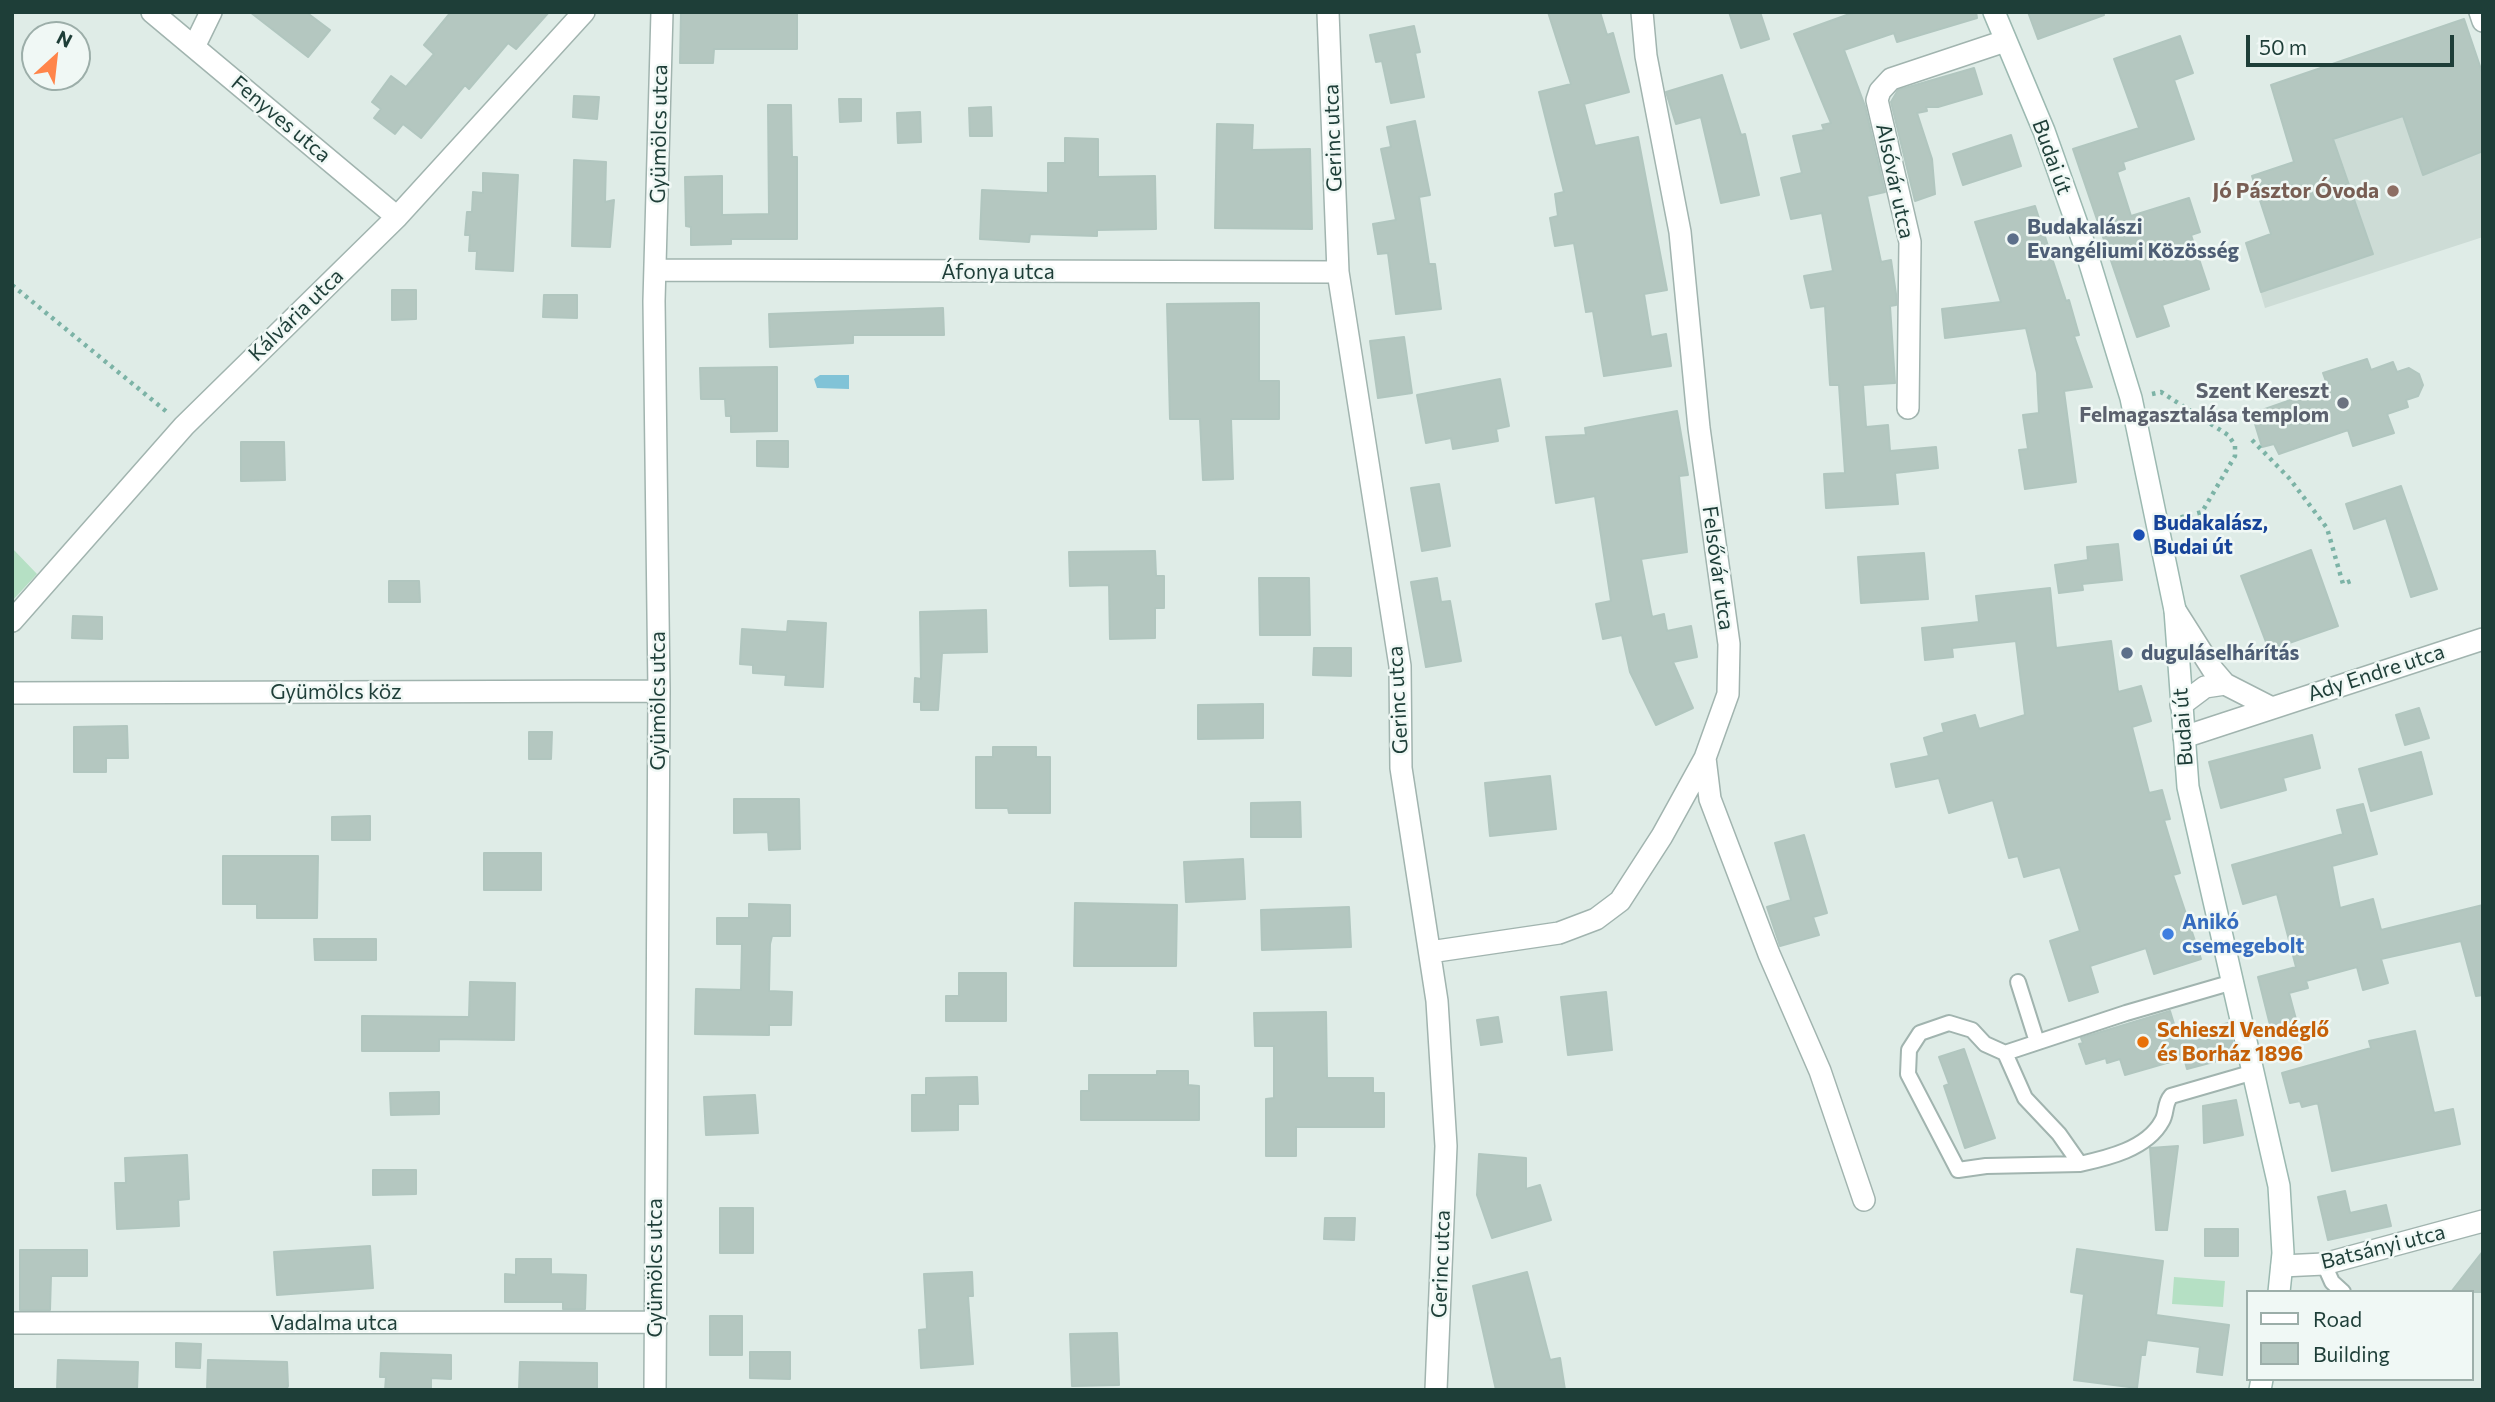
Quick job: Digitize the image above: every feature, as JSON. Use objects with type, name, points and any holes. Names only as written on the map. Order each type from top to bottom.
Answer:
[{"type":"street","name":"Fenyves utca","points":[[152,12],[397,217]]},
{"type":"street","points":[[194,47],[211,12]]},
{"type":"street","name":"Kálvária utca","points":[[12,621],[184,426],[397,217],[584,12]]},
{"type":"street","name":"Gyümölcs utca","points":[[655,1390],[659,691],[654,301],[657,270],[662,12]]},
{"type":"street","name":"Gerinc utca","points":[[1328,12],[1338,272],[1400,666],[1401,768],[1437,1001],[1446,1146],[1440,1390]]},
{"type":"street","name":"Felsővár utca","points":[[1430,952],[1559,933],[1596,919],[1620,901],[1638,876],[1705,758],[1728,694],[1731,671],[1699,428],[1680,232],[1646,56],[1642,12]]},
{"type":"street","name":"Budai út","points":[[1994,12],[2044,131],[2083,241],[2131,398],[2175,610],[2188,787],[2279,1186],[2282,1266],[2279,1290]]},
{"type":"street","points":[[2480,12],[2483,21]]},
{"type":"street","name":"Alsóvár utca","points":[[1908,408],[1910,242],[1877,100],[1880,91],[1891,79],[2005,41]]},
{"type":"street","name":"Áfonya utca","points":[[657,270],[1338,272]]},
{"type":"street","points":[[2175,610],[2213,670],[2225,684],[2270,707]]},
{"type":"street","name":"Ady Endre utca","points":[[2184,737],[2483,639]]},
{"type":"street","points":[[2181,705],[2205,687],[2225,684]]},
{"type":"street","name":"Gyümölcs köz","points":[[12,693],[659,691]]},
{"type":"street","points":[[1705,758],[1710,799],[1769,954],[1821,1070],[1864,1200]]},
{"type":"street","name":"Batsányi utca","points":[[2282,1266],[2324,1264],[2483,1221]]},
{"type":"street","name":"Vadalma utca","points":[[12,1323],[656,1322]]},
{"type":"lane","points":[[2018,982],[2037,1042]]},
{"type":"lane","points":[[2005,1053],[2233,982]]},
{"type":"lane","points":[[2080,1164],[2059,1134],[2025,1098],[2005,1053],[1985,1044],[1972,1030],[1950,1023],[1920,1033],[1909,1050],[1908,1073],[1958,1170],[1986,1166],[2080,1164],[2108,1157],[2144,1140],[2163,1121],[2165,1104],[2171,1096],[2254,1072]]},
{"type":"lane","points":[[2324,1264],[2332,1282],[2341,1290]]},
{"type":"path","points":[[12,285],[184,426]]},
{"type":"path","points":[[2131,398],[2161,392],[2228,435],[2235,445],[2235,456],[2202,512],[2158,522]]},
{"type":"path","points":[[2252,440],[2289,478],[2327,528],[2343,584],[2351,581]]},
{"type":"shaded area","name":"Jó Pásztor Óvoda","points":[[2464,19],[2483,75],[2483,237],[2265,308],[2246,243],[2314,220],[2271,85]]},
{"type":"green space","points":[[12,548],[37,574],[12,601]]},
{"type":"green space","points":[[2174,1277],[2225,1281],[2223,1307],[2172,1304]]},
{"type":"water","points":[[820,375],[849,375],[849,389],[817,388],[814,379]]},
{"type":"building","points":[[250,12],[306,12],[330,30],[308,57]]},
{"type":"building","points":[[451,12],[549,12],[516,49],[508,43],[469,89],[465,85],[421,138],[403,124],[395,134],[374,118],[381,109],[372,102],[391,76],[406,87],[434,54],[424,45]]},
{"type":"building","points":[[681,12],[797,12],[797,49],[714,49],[713,63],[680,63]]},
{"type":"building","points":[[1548,12],[1600,12],[1607,35],[1613,33],[1629,92],[1584,104],[1595,146],[1638,137],[1667,290],[1644,294],[1651,337],[1666,334],[1671,366],[1604,376],[1593,311],[1586,312],[1574,243],[1555,246],[1550,218],[1558,216],[1555,194],[1564,192],[1539,92],[1571,84]]},
{"type":"building","points":[[1729,12],[1760,12],[1769,39],[1741,48]]},
{"type":"building","points":[[1855,12],[1976,12],[1977,18],[1897,42],[1894,33],[1844,50],[1865,106],[1885,192],[1867,196],[1881,262],[1891,260],[1896,294],[1896,305],[1890,306],[1895,383],[1863,385],[1866,427],[1888,425],[1890,451],[1936,447],[1938,468],[1895,473],[1898,504],[1826,508],[1824,474],[1845,473],[1839,385],[1830,385],[1825,306],[1811,308],[1804,276],[1833,271],[1822,213],[1791,219],[1781,178],[1802,173],[1793,136],[1824,130],[1822,125],[1831,123],[1794,34]]},
{"type":"building","points":[[2028,12],[2103,12],[2104,15],[2038,39]]},
{"type":"building","name":"Jó Pásztor Óvoda","points":[[2464,19],[2483,75],[2483,151],[2423,175],[2403,116],[2333,139],[2373,254],[2261,292],[2246,243],[2271,234],[2252,176],[2294,162],[2271,85]]},
{"type":"building","points":[[1414,26],[1420,52],[1415,53],[1424,97],[1391,103],[1382,61],[1376,62],[1370,35]]},
{"type":"building","points":[[2180,36],[2193,73],[2174,80],[2194,139],[2123,162],[2125,169],[2117,172],[2131,216],[2189,198],[2200,232],[2191,235],[2209,289],[2162,305],[2169,326],[2137,337],[2073,149],[2139,128],[2114,59]]},
{"type":"building","points":[[1974,68],[1982,94],[1938,107],[1926,107],[1927,111],[1917,113],[1932,159],[1935,194],[1915,201],[1891,102],[1898,90]]},
{"type":"building","points":[[1722,75],[1741,135],[1745,134],[1759,195],[1721,203],[1701,117],[1676,124],[1666,92]]},
{"type":"building","points":[[574,96],[599,97],[597,119],[573,117]]},
{"type":"building","points":[[839,99],[861,99],[861,121],[840,122]]},
{"type":"building","points":[[768,105],[791,105],[792,157],[797,157],[797,239],[731,239],[731,244],[691,245],[691,227],[686,226],[685,177],[722,176],[722,215],[769,214]]},
{"type":"building","points":[[991,107],[992,136],[970,136],[969,108]]},
{"type":"building","points":[[920,112],[921,142],[898,143],[897,113]]},
{"type":"building","points":[[1415,121],[1430,195],[1419,197],[1429,264],[1435,264],[1441,309],[1396,314],[1388,253],[1378,254],[1373,224],[1396,220],[1381,149],[1391,147],[1387,127]]},
{"type":"building","points":[[1217,124],[1253,125],[1252,150],[1310,149],[1312,229],[1215,228]]},
{"type":"building","points":[[2011,135],[2021,166],[1963,185],[1953,154]]},
{"type":"building","points":[[1065,138],[1098,139],[1098,177],[1155,176],[1156,229],[1097,230],[1097,236],[1030,234],[1029,242],[980,239],[982,190],[1048,193],[1048,163],[1065,163]]},
{"type":"building","points":[[574,160],[606,162],[605,202],[614,200],[610,247],[572,246]]},
{"type":"building","points":[[483,173],[518,175],[513,271],[476,269],[477,251],[469,251],[470,235],[465,235],[467,212],[472,212],[473,192],[483,193]]},
{"type":"building","points":[[2035,206],[2066,301],[2069,300],[2079,335],[2074,336],[2092,387],[2064,391],[2076,482],[2025,489],[2019,450],[2028,449],[2023,415],[2039,413],[2037,373],[2026,328],[1945,338],[1942,309],[2001,302],[1975,222]]},
{"type":"building","points":[[392,290],[416,290],[416,319],[392,320]]},
{"type":"building","points":[[544,295],[577,295],[577,318],[543,317]]},
{"type":"building","points":[[1259,303],[1259,381],[1279,381],[1279,419],[1231,419],[1233,479],[1203,480],[1200,419],[1170,419],[1167,304]]},
{"type":"building","points":[[943,308],[944,335],[853,335],[853,343],[770,347],[769,314]]},
{"type":"building","points":[[1404,337],[1412,393],[1378,398],[1370,341]]},
{"type":"building","name":"Szent Kereszt Felmagasztalása templom","points":[[2367,359],[2371,370],[2393,362],[2397,372],[2409,368],[2419,374],[2423,385],[2418,396],[2406,400],[2408,407],[2387,414],[2394,433],[2353,446],[2348,430],[2279,454],[2274,444],[2262,447],[2255,424],[2266,420],[2262,410],[2328,387],[2323,373]]},
{"type":"building","points":[[777,367],[777,431],[731,432],[731,416],[726,416],[725,399],[701,399],[700,368]]},
{"type":"building","points":[[1500,379],[1509,426],[1496,429],[1498,441],[1453,449],[1451,438],[1426,443],[1417,395]]},
{"type":"building","points":[[1677,411],[1688,475],[1679,476],[1687,552],[1641,559],[1652,617],[1664,614],[1667,631],[1691,626],[1697,657],[1673,662],[1693,708],[1656,725],[1630,672],[1622,635],[1603,639],[1596,604],[1611,601],[1595,496],[1556,503],[1546,437],[1586,435],[1585,428]]},
{"type":"building","points":[[757,441],[788,441],[788,467],[757,466]]},
{"type":"building","points":[[241,442],[284,442],[285,480],[241,481]]},
{"type":"building","points":[[1439,484],[1450,546],[1422,551],[1411,488]]},
{"type":"building","points":[[2401,486],[2437,589],[2411,597],[2386,518],[2354,529],[2346,504]]},
{"type":"building","points":[[2118,544],[2122,580],[2082,584],[2083,590],[2059,593],[2055,565],[2088,560],[2087,547]]},
{"type":"building","points":[[2311,550],[2338,626],[2269,650],[2241,576]]},
{"type":"building","points":[[1155,551],[1156,576],[1164,576],[1164,608],[1155,608],[1155,638],[1110,639],[1109,585],[1070,586],[1069,552]]},
{"type":"building","points":[[1924,553],[1928,599],[1861,603],[1858,557]]},
{"type":"building","points":[[1259,578],[1309,578],[1310,635],[1260,635]]},
{"type":"building","points":[[1437,578],[1441,602],[1450,601],[1461,661],[1426,667],[1411,582]]},
{"type":"building","points":[[389,581],[419,581],[420,602],[389,602]]},
{"type":"building","points":[[2050,588],[2056,648],[2111,641],[2118,692],[2141,686],[2151,721],[2132,727],[2149,793],[2162,790],[2170,819],[2164,820],[2180,873],[2173,875],[2201,959],[2154,974],[2146,948],[2090,966],[2098,992],[2069,1001],[2050,941],[2080,931],[2060,867],[2024,877],[2018,856],[2009,858],[1993,800],[1949,813],[1939,778],[1896,787],[1891,764],[1929,756],[1924,738],[1944,732],[1942,724],[1975,715],[1979,729],[2025,715],[2016,641],[1952,648],[1953,657],[1925,660],[1922,628],[1979,622],[1976,596]]},
{"type":"building","points":[[986,610],[987,652],[942,653],[938,710],[921,710],[921,702],[914,702],[915,678],[921,679],[920,612]]},
{"type":"building","points":[[73,616],[102,617],[102,639],[72,638]]},
{"type":"building","points":[[788,621],[826,623],[823,687],[785,685],[786,675],[753,673],[753,665],[740,664],[742,629],[787,632]]},
{"type":"building","points":[[1314,648],[1351,648],[1351,676],[1313,675]]},
{"type":"building","points":[[1263,704],[1263,738],[1198,739],[1198,705]]},
{"type":"building","points":[[2419,708],[2429,738],[2405,745],[2396,715]]},
{"type":"building","points":[[127,726],[128,758],[106,758],[106,772],[74,772],[74,727]]},
{"type":"building","points":[[529,732],[552,732],[551,759],[529,759]]},
{"type":"building","points":[[2312,735],[2320,768],[2283,778],[2286,790],[2221,808],[2209,762]]},
{"type":"building","points":[[993,747],[1036,747],[1036,757],[1050,757],[1050,813],[1009,813],[1008,808],[976,808],[976,757],[993,757]]},
{"type":"building","points":[[2421,752],[2432,794],[2371,811],[2359,769]]},
{"type":"building","points":[[1550,776],[1556,829],[1490,836],[1485,783]]},
{"type":"building","points":[[734,799],[799,799],[800,849],[769,850],[768,832],[734,833]]},
{"type":"building","points":[[1300,802],[1301,837],[1251,837],[1251,803]]},
{"type":"building","points":[[2363,804],[2377,854],[2332,866],[2340,908],[2373,899],[2381,930],[2483,905],[2483,995],[2476,996],[2461,941],[2381,959],[2388,983],[2363,990],[2357,967],[2306,981],[2308,988],[2289,993],[2297,1023],[2271,1029],[2258,977],[2296,967],[2277,894],[2243,904],[2232,865],[2343,834],[2337,810]]},
{"type":"building","points":[[370,816],[370,840],[332,840],[332,817]]},
{"type":"building","points":[[1804,835],[1827,913],[1813,917],[1819,935],[1780,946],[1767,907],[1791,900],[1775,843]]},
{"type":"building","points":[[484,853],[541,853],[541,890],[484,890]]},
{"type":"building","points":[[223,856],[318,856],[317,918],[257,918],[257,904],[223,904]]},
{"type":"building","points":[[1243,859],[1245,899],[1186,902],[1184,862]]},
{"type":"building","points":[[1075,903],[1177,905],[1176,966],[1074,966]]},
{"type":"building","points":[[749,904],[790,905],[790,936],[772,936],[770,944],[769,991],[792,992],[791,1025],[769,1025],[769,1035],[695,1034],[696,989],[741,990],[742,944],[717,944],[717,918],[749,918]]},
{"type":"building","points":[[1349,907],[1351,947],[1262,950],[1261,910]]},
{"type":"building","points":[[314,939],[376,939],[376,960],[315,960]]},
{"type":"building","points":[[959,973],[1006,973],[1006,1021],[946,1021],[946,996],[959,996]]},
{"type":"building","points":[[470,982],[515,983],[514,1040],[439,1039],[439,1051],[362,1051],[362,1016],[469,1017]]},
{"type":"building","points":[[1606,992],[1612,1050],[1568,1055],[1561,997]]},
{"type":"building","points":[[2170,1011],[2178,1037],[2228,1023],[2236,1056],[2187,1069],[2184,1058],[2125,1075],[2120,1059],[2107,1063],[2106,1058],[2086,1064],[2079,1044],[2083,1043],[2081,1038]]},
{"type":"building","points":[[1326,1012],[1327,1078],[1373,1078],[1373,1093],[1384,1093],[1384,1127],[1296,1127],[1296,1156],[1266,1156],[1266,1099],[1274,1098],[1274,1046],[1255,1046],[1254,1013]]},
{"type":"building","points":[[1498,1017],[1502,1042],[1481,1045],[1477,1020]]},
{"type":"building","points":[[2415,1031],[2434,1113],[2453,1109],[2460,1144],[2332,1171],[2318,1103],[2302,1107],[2300,1101],[2290,1103],[2282,1073],[2371,1048],[2369,1041]]},
{"type":"building","points":[[1964,1049],[1995,1138],[1965,1148],[1944,1086],[1949,1084],[1939,1057]]},
{"type":"building","points":[[1157,1071],[1188,1071],[1188,1085],[1199,1086],[1199,1120],[1081,1120],[1081,1091],[1089,1091],[1089,1075],[1157,1075]]},
{"type":"building","points":[[977,1077],[978,1104],[958,1104],[958,1130],[912,1131],[912,1095],[926,1095],[926,1078]]},
{"type":"building","points":[[439,1092],[439,1114],[391,1115],[390,1093]]},
{"type":"building","points":[[755,1095],[758,1133],[706,1135],[704,1097]]},
{"type":"building","points":[[2236,1100],[2243,1135],[2204,1143],[2203,1106]]},
{"type":"building","points":[[2178,1146],[2167,1230],[2156,1230],[2150,1148]]},
{"type":"building","points":[[1479,1154],[1526,1158],[1526,1189],[1540,1185],[1551,1220],[1492,1238],[1477,1195]]},
{"type":"building","points":[[187,1155],[189,1199],[178,1200],[179,1226],[117,1229],[115,1183],[126,1183],[125,1158]]},
{"type":"building","points":[[373,1170],[416,1170],[416,1194],[373,1195]]},
{"type":"building","points":[[2345,1191],[2350,1213],[2386,1205],[2391,1226],[2328,1240],[2318,1197]]},
{"type":"building","points":[[720,1208],[753,1208],[753,1253],[720,1253]]},
{"type":"building","points":[[1325,1218],[1355,1218],[1354,1240],[1324,1239]]},
{"type":"building","points":[[2205,1229],[2238,1229],[2238,1256],[2205,1256]]},
{"type":"building","points":[[370,1246],[373,1288],[277,1295],[274,1252]]},
{"type":"building","points":[[2077,1249],[2163,1261],[2156,1315],[2229,1325],[2222,1375],[2197,1372],[2200,1347],[2147,1340],[2145,1355],[2141,1355],[2137,1388],[2074,1380],[2084,1294],[2071,1292]]},
{"type":"building","points":[[20,1250],[87,1250],[87,1276],[51,1276],[50,1310],[20,1310]]},
{"type":"building","points":[[2483,1251],[2483,1292],[2453,1290]]},
{"type":"building","points":[[516,1259],[551,1259],[551,1274],[586,1275],[585,1309],[563,1309],[563,1302],[505,1302],[505,1274],[516,1275]]},
{"type":"building","points":[[972,1272],[973,1296],[968,1296],[973,1364],[921,1368],[919,1330],[927,1329],[924,1274]]},
{"type":"building","points":[[1527,1272],[1550,1360],[1560,1358],[1565,1390],[1496,1390],[1473,1286]]},
{"type":"building","points":[[710,1316],[742,1316],[742,1355],[710,1355]]},
{"type":"building","points":[[1117,1333],[1119,1385],[1072,1386],[1070,1334]]},
{"type":"building","points":[[176,1343],[201,1344],[200,1368],[176,1367]]},
{"type":"building","points":[[750,1352],[790,1352],[790,1379],[750,1378]]},
{"type":"building","points":[[381,1353],[451,1355],[451,1379],[431,1378],[431,1390],[385,1390],[386,1377],[380,1377]]},
{"type":"building","points":[[58,1360],[138,1362],[137,1390],[57,1390]]},
{"type":"building","points":[[208,1360],[287,1362],[288,1386],[286,1390],[207,1390]]},
{"type":"building","points":[[520,1362],[597,1363],[597,1390],[519,1390]]},
{"type":"place","name":"Jó Pásztor Óvoda","points":[[2393,191]]},
{"type":"place","name":"Budakalászi Evangéliumi Közösség","points":[[2013,239]]},
{"type":"place","name":"Szent Kereszt Felmagasztalása templom","points":[[2343,403]]},
{"type":"place","name":"Budakalász, Budai út","points":[[2139,535]]},
{"type":"place","name":"duguláselhárítás","points":[[2127,653]]},
{"type":"place","name":"Anikó csemegebolt","points":[[2168,934]]},
{"type":"place","name":"Schieszl Vendéglő és Borház 1896","points":[[2143,1042]]}]
